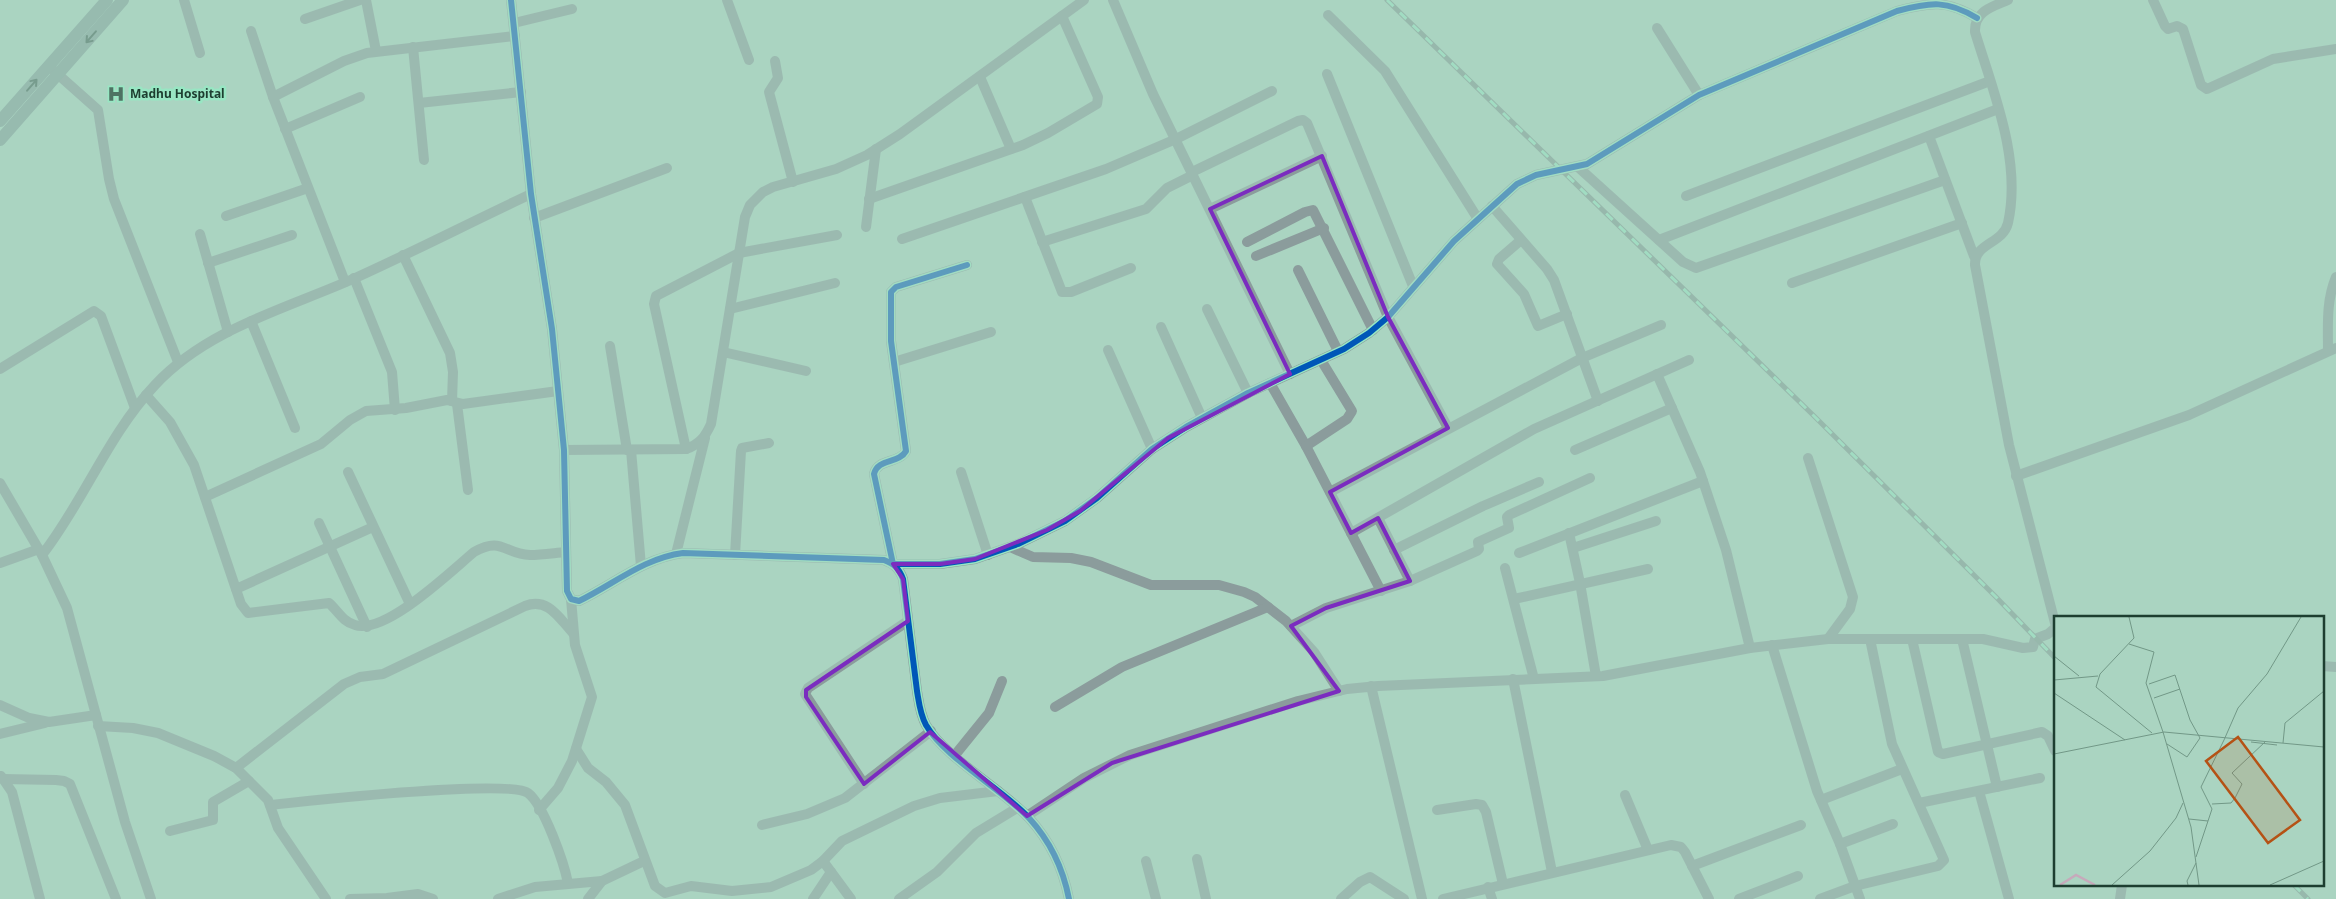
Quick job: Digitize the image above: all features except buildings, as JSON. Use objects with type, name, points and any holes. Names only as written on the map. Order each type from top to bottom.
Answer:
[{"type":"main road","points":[[0,140],[107,0]]},
{"type":"main road","points":[[0,122],[123,0]]},
{"type":"street","points":[[184,0],[200,53]]},
{"type":"street","points":[[305,19],[360,0]]},
{"type":"street","points":[[366,0],[376,51]]},
{"type":"street","points":[[511,0],[531,194],[552,329],[564,450],[567,591],[571,599],[573,633],[578,656],[592,697],[576,749],[558,788],[539,810]]},
{"type":"street","points":[[727,0],[749,60]]},
{"type":"street","points":[[676,554],[705,436],[711,424],[745,217],[750,206],[763,192],[773,187],[836,169],[876,149],[980,77],[1084,0]]},
{"type":"street","points":[[1114,0],[1154,94],[1290,374]]},
{"type":"street","points":[[1974,256],[2002,234],[2009,218],[2010,165],[1998,109],[1975,32],[1977,18],[1986,10],[2008,0]]},
{"type":"street","points":[[2152,0],[2168,29],[2177,26],[2184,29],[2201,85],[2207,89],[2273,58],[2336,49]]},
{"type":"street","points":[[893,564],[940,564],[988,555],[1010,547],[1065,521],[1097,498],[1152,449],[1202,418],[1338,351],[1373,330],[1388,317],[1454,241],[1506,192],[1527,179],[1560,169],[1578,167],[1596,159],[1699,95],[1897,11],[1930,4],[1951,5],[1977,18]]},
{"type":"street","points":[[514,23],[572,9]]},
{"type":"street","points":[[1328,15],[1385,71],[1478,219]]},
{"type":"street","points":[[869,199],[1011,149],[1063,125],[1094,107],[1098,100],[1062,16]]},
{"type":"street","points":[[1657,28],[1699,95]]},
{"type":"street","points":[[251,31],[273,97],[308,188],[392,372],[395,410]]},
{"type":"street","points":[[273,97],[344,61],[376,51],[515,36]]},
{"type":"street","points":[[413,46],[424,160]]},
{"type":"street","points":[[775,61],[778,78],[769,92],[793,182]]},
{"type":"street","points":[[53,70],[98,110],[108,179],[114,199],[178,362]]},
{"type":"street","points":[[1326,74],[1414,286]]},
{"type":"street","points":[[980,77],[1011,149]]},
{"type":"street","points":[[1686,196],[1990,81]]},
{"type":"street","points":[[902,239],[1106,169],[1176,139],[1272,91]]},
{"type":"street","points":[[418,103],[520,92]]},
{"type":"street","points":[[285,130],[360,97]]},
{"type":"street","points":[[1659,240],[1998,109]]},
{"type":"street","points":[[1042,242],[1146,210],[1167,188],[1303,120],[1310,127],[1388,317],[1448,428]]},
{"type":"street","points":[[1928,136],[1974,256],[2016,476],[2054,619]]},
{"type":"street","points":[[866,227],[876,149]]},
{"type":"street","points":[[1210,209],[1322,156]]},
{"type":"street","points":[[1578,167],[1683,262],[1696,268],[1945,180]]},
{"type":"street","points":[[534,218],[667,168]]},
{"type":"street","points":[[226,216],[308,188]]},
{"type":"street","points":[[0,564],[40,552],[58,534],[114,438],[134,408],[178,362],[200,346],[228,332],[350,280],[531,194]]},
{"type":"street","points":[[1025,197],[1062,292],[1071,292],[1131,268]]},
{"type":"street","points":[[1492,206],[1554,280],[1598,401]]},
{"type":"street","points":[[1247,242],[1310,211],[1316,213],[1373,330]]},
{"type":"street","points":[[1792,284],[1962,223]]},
{"type":"street","points":[[1256,256],[1324,228]]},
{"type":"street","points":[[200,234],[228,332]]},
{"type":"street","points":[[208,263],[292,235]]},
{"type":"street","points":[[686,449],[653,300],[659,293],[739,253],[837,235]]},
{"type":"street","points":[[1522,240],[1499,259],[1497,264],[1524,294],[1538,326],[1567,314]]},
{"type":"street","points":[[403,254],[450,353],[455,403],[468,490]]},
{"type":"street","points":[[893,564],[874,474],[878,466],[900,458],[906,451],[891,341],[892,289],[967,264]]},
{"type":"street","points":[[1298,270],[1338,351]]},
{"type":"street","points":[[2016,476],[2189,415],[2332,349],[2328,312],[2329,297],[2336,278]]},
{"type":"street","points":[[730,309],[835,283]]},
{"type":"street","points":[[1207,309],[1248,394]]},
{"type":"street","points":[[0,369],[94,311],[101,316],[134,408]]},
{"type":"street","points":[[251,322],[295,428]]},
{"type":"street","points":[[1330,492],[1582,358],[1661,324]]},
{"type":"street","points":[[1161,327],[1202,418]]},
{"type":"street","points":[[894,362],[991,332]]},
{"type":"street","points":[[610,346],[629,450],[641,566]]},
{"type":"street","points":[[1108,350],[1152,449]]},
{"type":"street","points":[[723,352],[806,371]]},
{"type":"street","points":[[1306,446],[1347,419],[1352,411],[1320,360]]},
{"type":"street","points":[[1351,533],[1509,442],[1689,360]]},
{"type":"street","points":[[1658,374],[1703,481],[1726,550],[1750,648]]},
{"type":"street","points":[[1270,384],[1306,446],[1381,591]]},
{"type":"street","points":[[205,496],[320,444],[358,414],[377,409],[395,410],[443,400],[455,403],[558,391]]},
{"type":"street","points":[[146,395],[170,422],[194,464],[241,604],[248,613],[329,603],[349,623],[367,626],[379,624],[410,604],[474,552],[488,545],[496,545],[531,555],[566,552]]},
{"type":"street","points":[[1575,450],[1672,408]]},
{"type":"street","points":[[564,450],[686,449],[698,444],[705,436]]},
{"type":"street","points":[[735,555],[741,451],[742,448],[769,443]]},
{"type":"street","points":[[1808,458],[1854,597],[1850,608],[1828,639]]},
{"type":"street","points":[[348,472],[410,604]]},
{"type":"street","points":[[961,472],[988,555]]},
{"type":"street","points":[[1291,626],[1326,608],[1410,581],[1478,550],[1478,542],[1509,528],[1507,517],[1509,515],[1590,478]]},
{"type":"street","points":[[1519,553],[1703,481]]},
{"type":"street","points":[[1394,550],[1483,506],[1539,482]]},
{"type":"street","points":[[0,483],[40,552],[71,621],[125,822],[151,899]]},
{"type":"street","points":[[1378,518],[1410,581]]},
{"type":"street","points":[[1573,548],[1656,521]]},
{"type":"street","points":[[319,523],[367,626]]},
{"type":"street","points":[[236,589],[374,527]]},
{"type":"street","points":[[1569,532],[1596,676]]},
{"type":"street","points":[[1010,547],[1033,557],[1071,558],[1091,562],[1151,585],[1219,584],[1244,592],[1268,607],[1291,626],[1314,652],[1339,691]]},
{"type":"street","points":[[571,599],[579,601],[641,566],[676,554],[884,560],[893,564],[899,569],[904,579],[919,708],[931,731],[955,755],[1027,816],[1043,834],[1055,854],[1069,899]]},
{"type":"street","points":[[1505,568],[1534,679]]},
{"type":"street","points":[[1514,599],[1648,569]]},
{"type":"street","points":[[236,768],[344,684],[360,677],[383,674],[526,606],[534,603],[545,605],[573,633]]},
{"type":"street","points":[[1055,707],[1122,667],[1268,607]]},
{"type":"street","points":[[864,784],[805,694],[808,688],[908,621]]},
{"type":"street","points":[[1027,816],[1084,778],[1112,763],[1298,701],[1339,691],[1372,686],[1596,676],[1641,670],[1750,648],[1828,639],[1983,639],[2023,648],[2033,647],[2035,640],[2054,629]]},
{"type":"street","points":[[1820,899],[1855,886],[1942,863],[1943,855],[1892,744],[1870,639]]},
{"type":"street","points":[[1912,639],[1938,752],[1943,754],[1987,746],[2042,732],[2048,736],[2054,749]]},
{"type":"street","points":[[1962,639],[1997,787]]},
{"type":"street","points":[[1772,645],[1821,800],[1840,844],[1860,899]]},
{"type":"street","points":[[1513,679],[1552,872]]},
{"type":"street","points":[[955,755],[989,713],[1002,681]]},
{"type":"street","points":[[1372,686],[1422,899]]},
{"type":"street","points":[[0,705],[29,718],[49,722]]},
{"type":"street","points":[[0,734],[49,722],[96,715]]},
{"type":"street","points":[[98,726],[133,728],[158,733],[214,756],[236,768],[270,805],[278,828],[326,899]]},
{"type":"street","points":[[762,825],[820,809],[845,798],[931,731]]},
{"type":"street","points":[[576,749],[588,768],[606,782],[625,805],[644,861],[655,886],[667,896],[691,886],[745,891],[771,887],[811,870],[823,862],[842,841],[914,806],[946,797],[998,791]]},
{"type":"street","points":[[1821,800],[1902,769]]},
{"type":"street","points":[[2,777],[12,792],[40,899]]},
{"type":"street","points":[[2,777],[56,780],[70,784],[116,899]]},
{"type":"street","points":[[1918,803],[2040,778]]},
{"type":"street","points":[[170,831],[213,820],[213,802],[249,781]]},
{"type":"street","points":[[270,805],[377,795],[497,788],[523,790],[530,794],[539,810],[561,856],[568,883]]},
{"type":"street","points":[[1979,791],[2009,899]]},
{"type":"street","points":[[1625,794],[1648,850]]},
{"type":"street","points":[[1437,810],[1476,804],[1482,805],[1486,812],[1503,884]]},
{"type":"street","points":[[899,899],[936,872],[976,833],[1017,808]]},
{"type":"street","points":[[1840,844],[1893,824]]},
{"type":"street","points":[[1692,866],[1801,825]]},
{"type":"street","points":[[1443,899],[1488,886],[1677,845],[1685,852],[1708,899]]},
{"type":"street","points":[[1197,859],[1206,899]]},
{"type":"street","points":[[498,899],[536,887],[602,881],[644,861]]},
{"type":"street","points":[[1146,861],[1156,899]]},
{"type":"street","points":[[823,862],[851,899]]},
{"type":"street","points":[[813,899],[831,872]]},
{"type":"street","points":[[1739,899],[1798,876]]},
{"type":"street","points":[[1341,899],[1360,882],[1370,878],[1404,899]]},
{"type":"street","points":[[588,899],[602,881]]},
{"type":"street","points":[[1488,886],[1492,899]]},
{"type":"street","points":[[2120,899],[2122,886]]},
{"type":"street","points":[[716,899],[725,890]]},
{"type":"street","points":[[350,899],[387,898],[418,894],[433,899]]},
{"type":"highlighted area","points":[[1322,156],[1388,317],[1448,428],[1330,492],[1351,533],[1378,518],[1410,581],[1326,608],[1291,626],[1339,691],[1112,763],[1027,816],[930,732],[864,784],[806,697],[806,690],[908,621],[903,579],[893,564],[940,564],[975,559],[1047,530],[1080,511],[1168,438],[1290,374],[1210,209]]},
{"type":"railway","points":[[1387,0],[1813,415],[2054,657]]},
{"type":"railway","points":[[2295,886],[2308,899]]},
{"type":"cycle path","points":[[511,0],[531,194],[552,329],[564,450],[567,591],[571,599],[579,601],[642,566],[655,560],[683,553],[884,560],[891,563],[898,569],[903,579],[917,691],[921,713],[926,725],[946,749],[1004,795],[1037,827],[1055,856],[1069,899]]},
{"type":"cycle path","points":[[967,265],[896,287],[891,292],[891,341],[906,451],[899,458],[880,465],[874,474],[893,564],[940,564],[975,559],[1018,544],[1065,521],[1097,498],[1152,449],[1186,427],[1248,393],[1344,349],[1369,333],[1388,317],[1454,241],[1517,184],[1536,175],[1587,164],[1699,95],[1897,11],[1938,4],[1957,8],[1977,18]]},
{"type":"place","name":"Madhu Hospital","points":[[116,94]]}]
